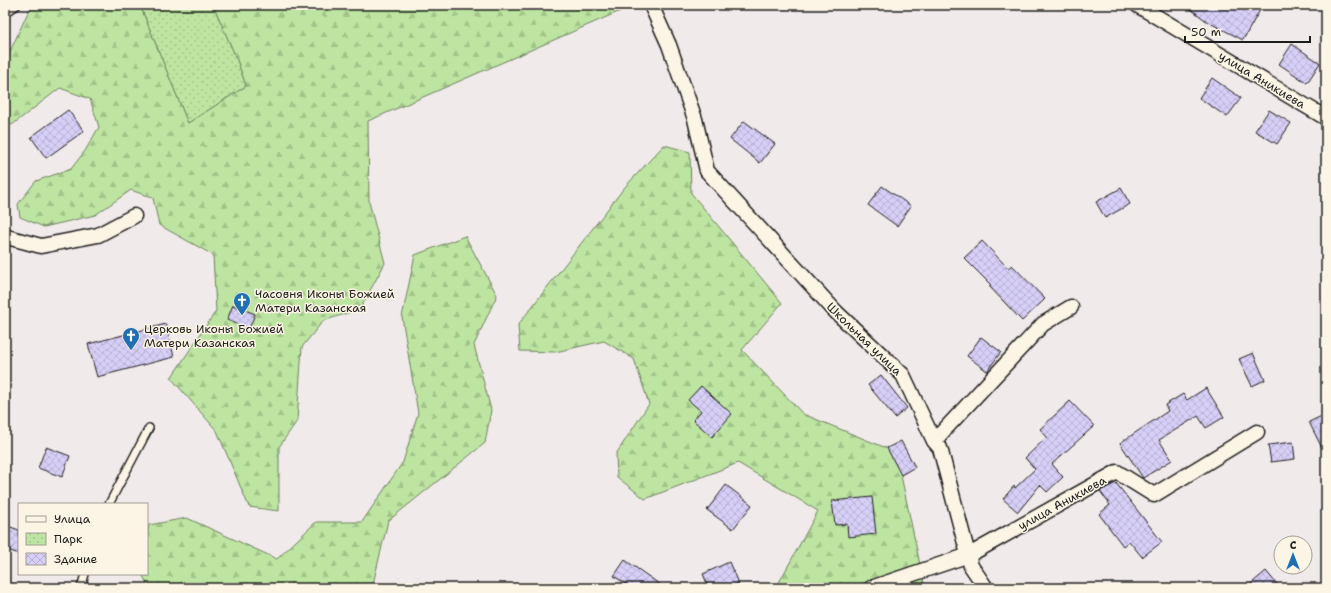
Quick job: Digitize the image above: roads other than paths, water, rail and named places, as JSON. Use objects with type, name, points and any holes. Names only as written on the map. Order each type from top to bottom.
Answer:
[{"type":"street","name":"Школьная улица","points":[[652,5],[669,45],[695,119],[707,171],[836,312],[903,375],[934,441],[940,448],[968,555],[972,566],[986,588]]},
{"type":"street","name":"улица Аникиева","points":[[1137,5],[1326,118]]},
{"type":"street","points":[[5,235],[7,237],[41,246],[98,235],[134,216]]},
{"type":"street","points":[[934,441],[1043,324],[1071,307]]},
{"type":"street","name":"улица Аникиева","points":[[968,555],[1117,472],[1154,495],[1257,432]]},
{"type":"street","points":[[871,588],[968,555]]},
{"type":"lane","points":[[5,13],[16,5]]},
{"type":"lane","points":[[110,503],[149,428]]},
{"type":"lane","points":[[81,588],[85,575]]},
{"type":"place","name":"Часовня Иконы Божией Матери Казанская","points":[[242,316]]},
{"type":"place","name":"Церковь Иконы Божией Матери Казанская","points":[[131,351]]}]
